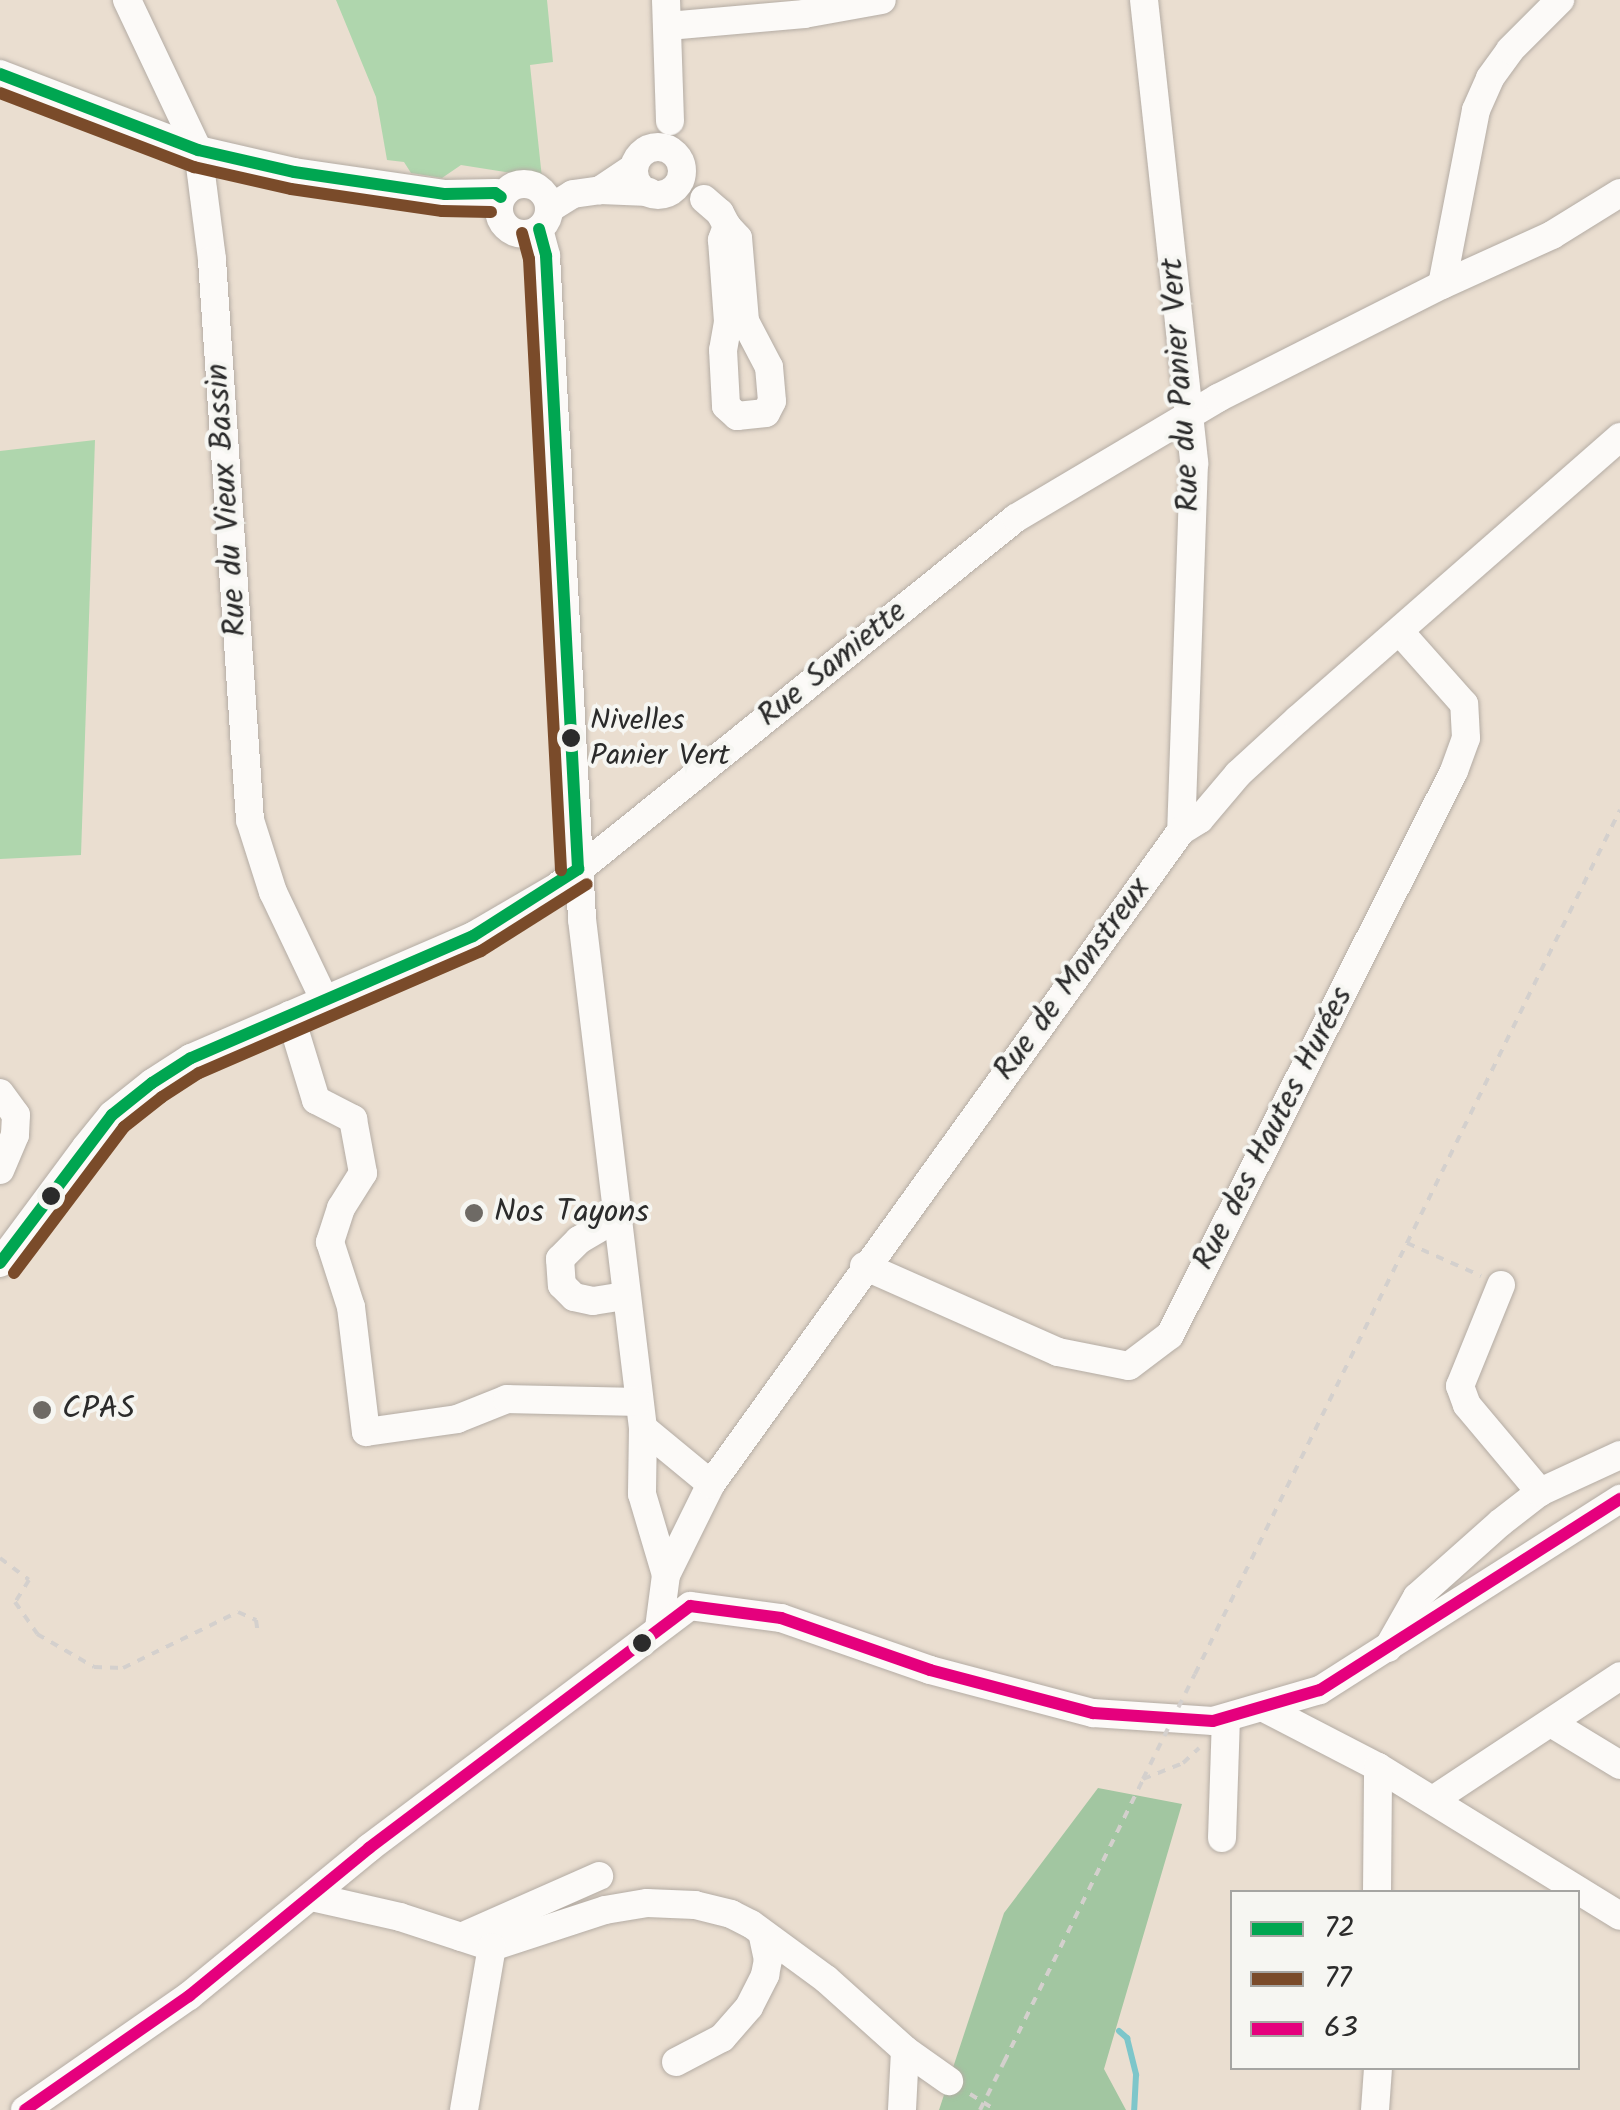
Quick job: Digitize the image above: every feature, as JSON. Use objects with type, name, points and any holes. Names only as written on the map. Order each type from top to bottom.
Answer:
[{"type":"street","name":"Rue du Vieux Bassin","points":[[127,0],[198,150],[212,260],[250,820],[273,892],[325,1001]]},
{"type":"street","points":[[669,178],[667,13],[804,14],[882,0]]},
{"type":"street","name":"Rue du Panier Vert","points":[[1144,0],[1194,463],[1180,831]]},
{"type":"street","points":[[1442,285],[1476,110],[1490,78],[1510,50],[1560,0]]},
{"type":"street","points":[[0,74],[198,150],[294,172],[445,194],[495,193],[501,197],[513,186],[530,184],[543,193],[578,870],[640,1415],[642,1494],[666,1575]]},
{"type":"street","points":[[669,178],[636,183],[639,159],[670,120]]},
{"type":"street","points":[[600,190],[658,148],[669,178],[704,199],[738,238],[745,321],[770,367],[772,401],[766,412],[738,416],[726,406],[723,350],[728,322],[722,240],[726,226]]},
{"type":"street","points":[[544,219],[573,194],[669,178]]},
{"type":"street","name":"Rue Samiette","points":[[0,1263],[112,1115],[191,1058],[473,936],[578,870],[1016,518],[1190,414],[1442,285],[1552,236],[1620,193]]},
{"type":"street","name":"Rue de Monstreux","points":[[659,1628],[666,1575],[711,1484],[1180,831],[1200,820],[1238,774],[1620,437]]},
{"type":"street","name":"Rue des Hautes Hurées","points":[[864,1266],[1058,1352],[1129,1366],[1170,1335],[1454,772],[1466,738],[1464,704],[1400,632]]},
{"type":"street","points":[[290,1015],[316,1100],[353,1119],[363,1173],[341,1208],[330,1242],[350,1307],[366,1432],[457,1419],[508,1399],[640,1415],[711,1484]]},
{"type":"street","points":[[0,1093],[16,1115],[15,1135],[0,1170]]},
{"type":"street","points":[[615,1219],[579,1240],[560,1259],[562,1285],[574,1297],[592,1301],[625,1296]]},
{"type":"street","points":[[1501,1284],[1460,1386],[1466,1405],[1540,1492]]},
{"type":"street","points":[[1385,1652],[1417,1596],[1540,1492],[1620,1456]]},
{"type":"street","points":[[25,2110],[189,1996],[369,1848],[690,1606],[762,1614],[930,1670],[1093,1713],[1220,1720],[1266,1710],[1320,1690],[1385,1652],[1620,1498]]},
{"type":"street","points":[[1432,1800],[1620,1676]]},
{"type":"street","points":[[1266,1710],[1378,1768],[1578,1890]]},
{"type":"street","points":[[1220,1720],[1222,1838]]},
{"type":"street","points":[[1551,1723],[1620,1765]]},
{"type":"street","points":[[1377,1890],[1378,1768]]},
{"type":"street","points":[[461,1937],[599,1876]]},
{"type":"street","points":[[1580,1891],[1620,1916]]},
{"type":"street","points":[[312,1897],[492,1948],[605,1910],[647,1903],[695,1905],[731,1914],[826,1978],[904,2050],[949,2081]]},
{"type":"street","points":[[676,2062],[722,2038],[749,2008],[765,1976],[768,1960],[763,1937]]},
{"type":"street","points":[[464,2110],[492,1948]]},
{"type":"street","points":[[902,2110],[904,2050]]},
{"type":"street","points":[[1375,2110],[1378,2070]]},
{"type":"path","points":[[980,2110],[1620,810]]},
{"type":"path","points":[[1408,1243],[1501,1284]]},
{"type":"path","points":[[0,1558],[29,1580],[15,1602],[37,1634],[94,1667],[123,1668],[238,1612],[256,1620],[258,1634]]},
{"type":"path","points":[[1143,1779],[1183,1762],[1205,1742],[1220,1720]]},
{"type":"path","points":[[949,2081],[996,2110]]},
{"type":"green space","points":[[336,0],[547,0],[553,62],[530,65],[542,178],[461,165],[442,178],[411,173],[404,162],[387,160],[376,97]]},
{"type":"green space","points":[[95,440],[81,855],[0,859],[0,451]]},
{"type":"green space","points":[[1098,1788],[1182,1804],[1104,2069],[1126,2110],[939,2110],[1004,1913]]},
{"type":"waterway","points":[[1119,2031],[1127,2038],[1136,2075],[1134,2110]]},
{"type":"transit line","name":"72","points":[[0,74],[198,150],[294,172],[445,194],[495,193],[501,197]]},
{"type":"transit line","name":"77","points":[[0,93],[194,167],[291,189],[442,211],[491,212]]},
{"type":"transit line","name":"72","points":[[539,229],[546,256],[578,869]]},
{"type":"transit line","name":"77","points":[[522,233],[529,259],[561,870]]},
{"type":"transit line","name":"72","points":[[0,1263],[112,1115],[152,1083],[191,1058],[473,936],[578,869]]},
{"type":"transit line","name":"77","points":[[14,1273],[124,1127],[162,1097],[199,1073],[481,951],[587,884]]},
{"type":"transit line","name":"63","points":[[25,2110],[189,1996],[369,1848],[690,1606],[781,1618],[930,1670],[1093,1713],[1213,1721],[1320,1690],[1620,1499]]},
{"type":"place","name":"Nivelles Panier Vert","points":[[571,738]]},
{"type":"place","name":"Nos Tayons","points":[[474,1213]]},
{"type":"place","name":"CPAS","points":[[42,1410]]}]
